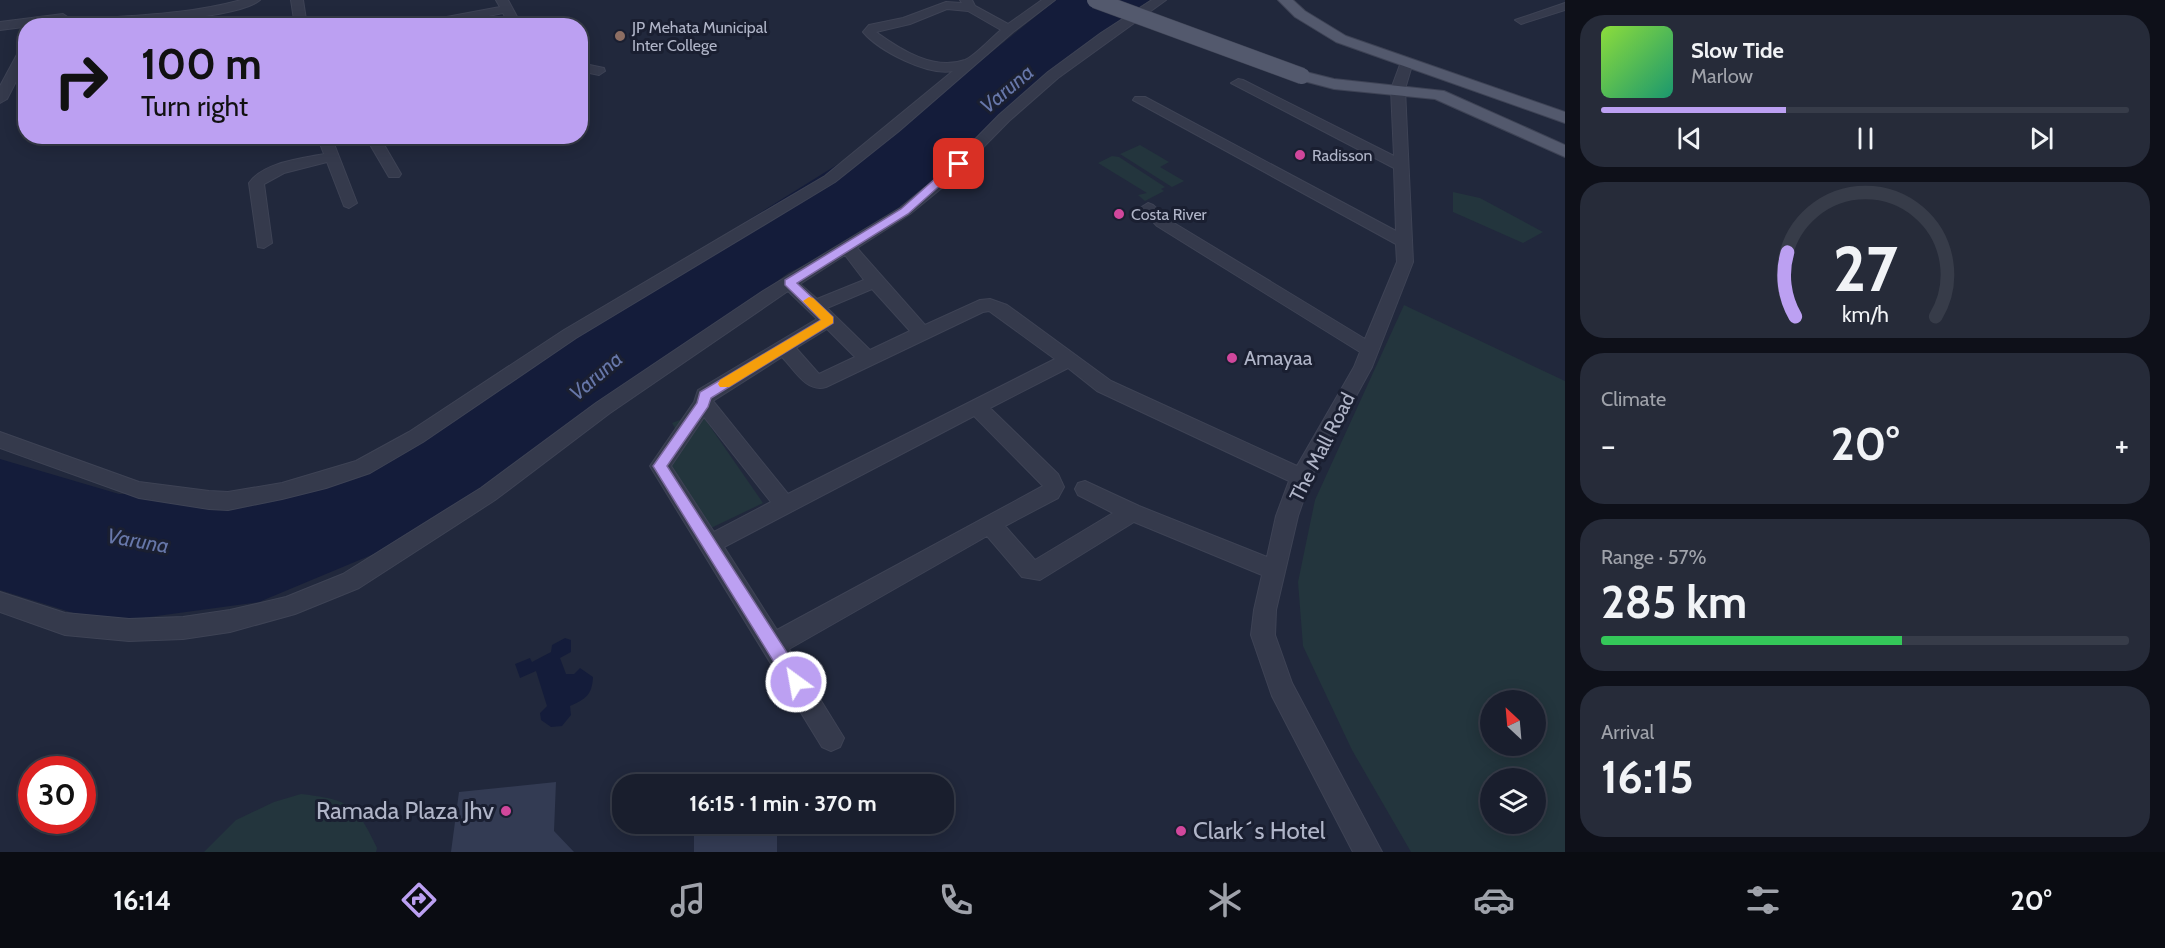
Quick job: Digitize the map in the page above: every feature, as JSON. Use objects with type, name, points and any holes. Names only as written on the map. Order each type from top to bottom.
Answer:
[{"type":"main road","points":[[1095,0],[1302,76],[1334,84],[1438,94],[1565,152]]},
{"type":"main road","points":[[1285,0],[1300,14],[1341,39],[1565,118]]},
{"type":"street","points":[[62,18],[202,0]]},
{"type":"street","points":[[180,18],[254,0]]},
{"type":"street","points":[[297,0],[300,18]]},
{"type":"street","points":[[0,440],[123,485],[209,500],[246,499],[344,475],[396,450],[570,334],[830,179],[1009,29],[1049,0]]},
{"type":"street","points":[[0,602],[64,624],[129,630],[183,628],[230,621],[286,606],[351,581],[488,494],[603,408],[789,283],[905,211],[1053,75],[1105,36],[1160,0]]},
{"type":"street","points":[[969,64],[961,63],[949,68],[923,63],[869,32],[873,28],[910,20],[947,2],[969,4],[1009,29]]},
{"type":"street","points":[[458,18],[504,4],[512,18]]},
{"type":"street","points":[[1521,20],[1565,6]]},
{"type":"street","points":[[0,26],[18,24]]},
{"type":"street","points":[[0,32],[18,30]]},
{"type":"street","points":[[0,38],[18,36]]},
{"type":"street","name":"The Mall Road","points":[[1368,852],[1281,688],[1263,635],[1265,610],[1287,516],[1301,477],[1363,367],[1405,262],[1398,89],[1407,62]]},
{"type":"street","points":[[0,99],[18,64]]},
{"type":"street","points":[[588,69],[599,71]]},
{"type":"street","points":[[1238,83],[1402,166]]},
{"type":"street","points":[[1140,100],[1405,242]]},
{"type":"street","points":[[327,144],[349,203]]},
{"type":"street","points":[[377,144],[394,174]]},
{"type":"street","points":[[264,243],[256,183],[258,179],[277,171],[332,157]]},
{"type":"street","points":[[1148,208],[1163,223],[1370,350]]},
{"type":"street","points":[[848,248],[875,282],[922,333]]},
{"type":"street","points":[[814,307],[875,282]]},
{"type":"street","points":[[789,283],[868,359]]},
{"type":"street","points":[[784,347],[815,381],[819,382],[980,306],[990,305],[1001,309],[1104,386],[1301,477]]},
{"type":"street","points":[[829,320],[705,396],[704,404],[660,466],[831,738]]},
{"type":"street","points":[[710,543],[1069,360]]},
{"type":"street","points":[[704,404],[784,504]]},
{"type":"street","points":[[773,645],[1051,492],[1054,487],[1051,480],[976,406]]},
{"type":"street","points":[[1085,489],[1132,512],[1275,570]]},
{"type":"street","points":[[990,524],[1022,564],[1029,570],[1040,570],[1132,512]]},
{"type":"shaded area","points":[[1140,145],[1169,162],[1160,167],[1184,181],[1172,187],[1120,154]]},
{"type":"shaded area","points":[[1112,156],[1119,157],[1165,187],[1161,189],[1164,191],[1145,201],[1138,195],[1147,193],[1098,163]]},
{"type":"shaded area","points":[[1453,192],[1480,198],[1543,232],[1523,243],[1453,212]]},
{"type":"shaded area","points":[[1404,305],[1565,381],[1565,852],[1411,852],[1352,750],[1303,646],[1298,582],[1315,500]]},
{"type":"shaded area","points":[[700,412],[763,503],[709,529],[665,458],[679,435],[672,423]]},
{"type":"shaded area","points":[[301,794],[341,802],[357,813],[377,848],[376,852],[204,852],[236,820],[274,802]]},
{"type":"water","name":"Varuna","points":[[1056,0],[1150,0],[1110,27],[1013,105],[918,196],[847,244],[788,273],[476,507],[381,551],[259,602],[105,623],[0,590],[0,459],[119,494],[279,496],[374,469],[553,342],[904,123]]},
{"type":"water","points":[[565,638],[571,640],[571,652],[560,658],[566,674],[574,674],[580,668],[593,677],[590,692],[570,706],[571,715],[562,726],[551,727],[541,720],[540,713],[547,706],[536,671],[520,678],[515,664],[530,658],[532,662],[551,652],[552,645]]},
{"type":"building","name":"Ramada Plaza Jhv","points":[[556,782],[554,831],[574,852],[451,852],[459,792]]},
{"type":"building","points":[[777,834],[777,852],[694,852],[694,836]]},
{"type":"slow traffic","points":[[725,384],[829,320],[809,301]]},
{"type":"place","name":"JP Mehata Municipal Inter College","points":[[620,36]]},
{"type":"place","name":"Radisson","points":[[1300,155]]},
{"type":"place","name":"Costa River","points":[[1119,214]]},
{"type":"place","name":"Amayaa","points":[[1232,358]]},
{"type":"place","name":"Ramada Plaza Jhv","points":[[506,811]]},
{"type":"place","name":"Clark´s Hotel","points":[[1181,831]]},
{"type":"route","points":[[796,682],[660,466],[704,404],[705,396],[829,320],[789,283],[905,211],[959,164]]}]
